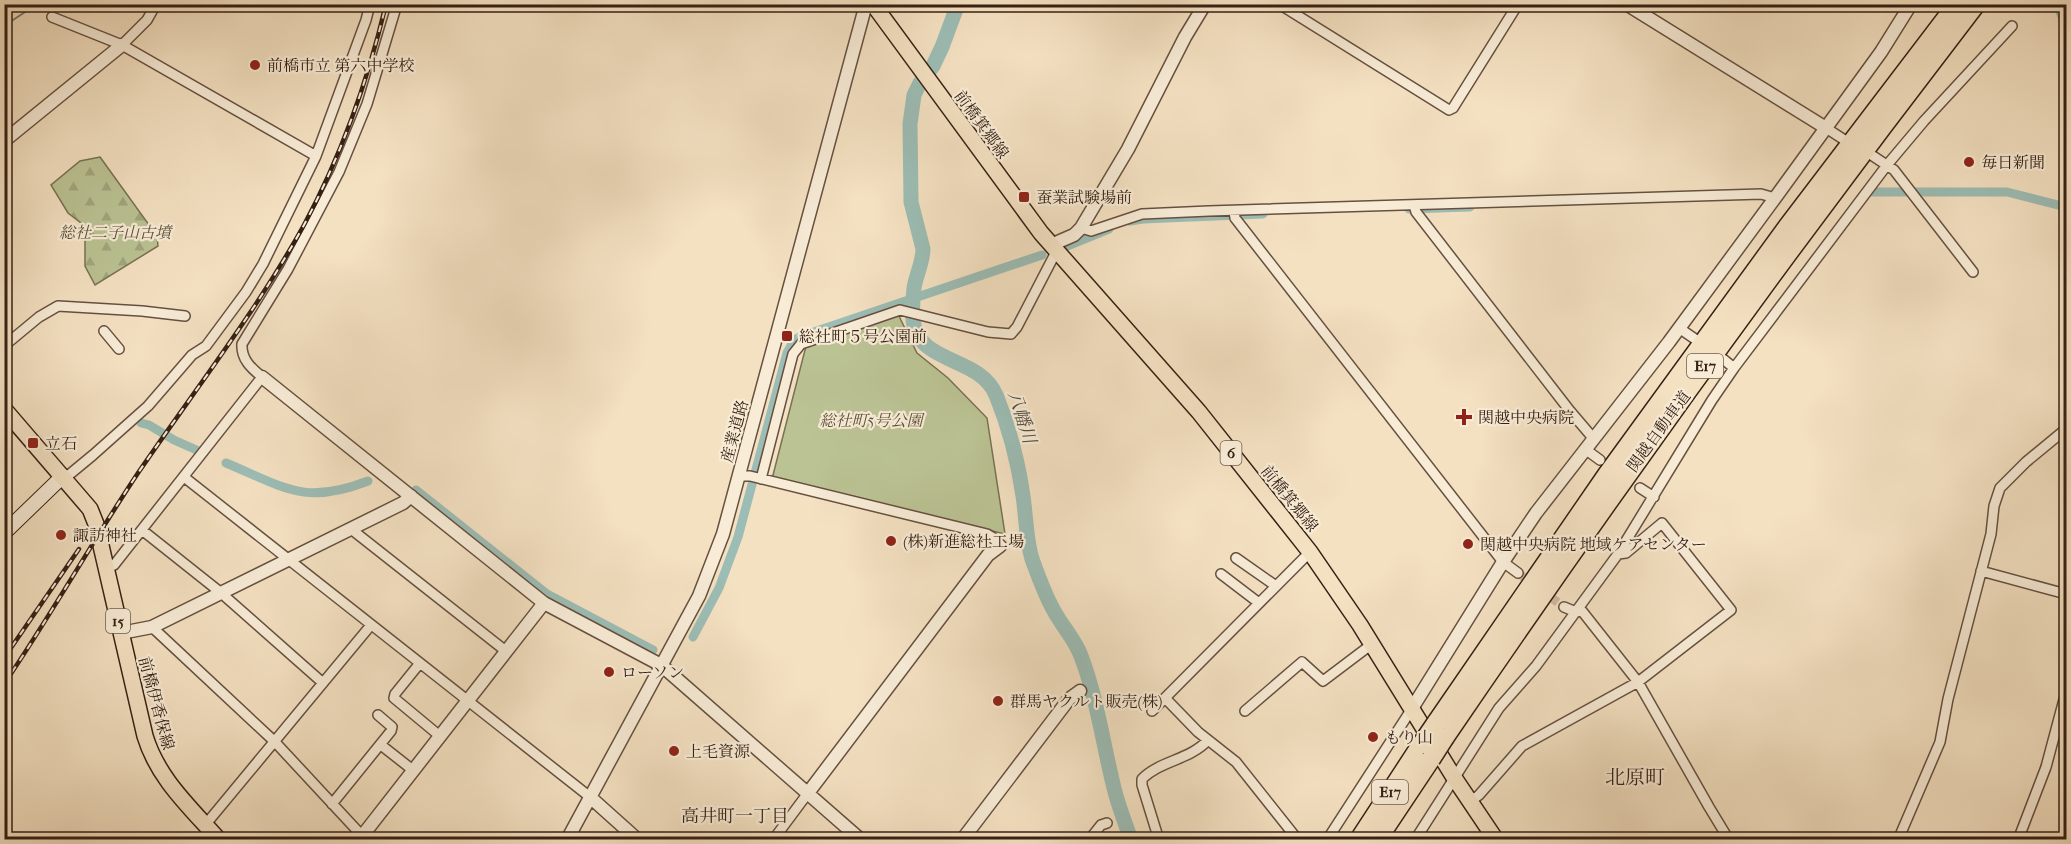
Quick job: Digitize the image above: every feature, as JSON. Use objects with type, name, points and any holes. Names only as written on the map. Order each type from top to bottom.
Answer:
[{"type":"highway","name":"関越自動車道","points":[[1359,840],[1441,730],[1613,466],[1788,226],[1957,4]]},
{"type":"highway","name":"関越自動車道","points":[[1441,730],[1540,598],[1702,370],[1866,147],[1976,4]]},
{"type":"highway","name":"関越自動車道","points":[[1377,840],[1426,752]]},
{"type":"main road","name":"前橋箕郷線","points":[[873,4],[1053,249],[1193,404],[1310,552],[1339,592],[1411,710],[1496,840]]},
{"type":"main road","name":"前橋伊香保線","points":[[4,410],[87,503],[93,513],[145,736],[153,759],[162,774],[219,840]]},
{"type":"main road","points":[[4,533],[63,476]]},
{"type":"street","points":[[4,141],[122,45],[147,20],[156,4]]},
{"type":"street","points":[[63,476],[70,474],[130,424],[192,355],[206,346],[232,312],[262,264],[316,156],[370,4]]},
{"type":"street","points":[[397,4],[367,104],[339,172],[288,269],[242,344],[245,360],[262,377],[544,603],[661,665],[861,840]]},
{"type":"street","name":"産業道路","points":[[567,840],[699,596],[723,534],[866,4]]},
{"type":"street","points":[[761,479],[793,354],[804,342],[896,310],[905,310],[988,332],[1011,334],[1017,327],[1053,249],[1081,228],[1128,149],[1204,4]]},
{"type":"street","points":[[1279,4],[1451,110],[1518,4]]},
{"type":"street","points":[[1626,4],[1843,138]]},
{"type":"street","points":[[1327,840],[1503,562],[1593,438],[1679,328],[1775,198],[1881,52],[1911,4]]},
{"type":"street","points":[[52,17],[122,45],[316,156]]},
{"type":"street","points":[[1414,840],[1499,708],[1536,666],[1618,554],[1734,368],[1887,165],[1924,121],[2012,26]]},
{"type":"street","points":[[1873,156],[1894,170],[1973,272]]},
{"type":"street","points":[[1081,228],[1091,231],[1142,214],[1761,194],[1775,198]]},
{"type":"street","points":[[1414,205],[1422,221],[1593,438]]},
{"type":"street","points":[[1234,211],[1235,218],[1503,562],[1518,573]]},
{"type":"street","points":[[4,346],[39,317],[58,306],[185,316]]},
{"type":"street","points":[[1679,328],[1695,339]]},
{"type":"street","points":[[104,331],[119,349]]},
{"type":"street","points":[[1723,359],[1734,368]]},
{"type":"street","points":[[106,568],[114,565],[262,377]]},
{"type":"street","points":[[1898,840],[1940,742],[1948,699],[1991,534],[1994,506],[2000,488],[2026,462],[2067,429]]},
{"type":"street","points":[[1585,449],[1600,460]]},
{"type":"street","points":[[739,476],[750,476],[987,534],[1000,546],[988,555],[773,840]]},
{"type":"street","points":[[184,477],[590,797],[638,840]]},
{"type":"street","points":[[1640,488],[1654,497]]},
{"type":"street","points":[[121,633],[152,627],[403,503],[411,496]]},
{"type":"street","points":[[1470,802],[1479,795],[1522,746],[1638,682],[1731,610],[1662,523],[1626,553],[1618,554]]},
{"type":"street","points":[[351,529],[507,652]]},
{"type":"street","points":[[142,530],[220,592],[323,683]]},
{"type":"street","points":[[1152,711],[1310,552]]},
{"type":"street","points":[[1236,558],[1276,586]]},
{"type":"street","points":[[1981,571],[2067,594]]},
{"type":"street","points":[[1221,574],[1259,603]]},
{"type":"street","points":[[152,627],[275,742],[363,839],[544,603]]},
{"type":"street","points":[[1564,607],[1576,612],[1582,611],[1638,682],[1729,840]]},
{"type":"street","points":[[206,824],[371,625]]},
{"type":"street","points":[[1245,711],[1302,662],[1323,681],[1372,644]]},
{"type":"street","points":[[420,663],[394,698],[441,737]]},
{"type":"street","points":[[962,840],[1069,699],[1080,691]]},
{"type":"street","points":[[2018,840],[2046,767],[2067,692]]},
{"type":"street","points":[[1166,699],[1208,740],[1236,762],[1298,840]]},
{"type":"street","points":[[332,804],[391,731],[392,727],[378,715]]},
{"type":"street","points":[[1159,840],[1142,779],[1149,773],[1191,754],[1208,740]]},
{"type":"street","points":[[381,745],[414,771]]},
{"type":"street","points":[[1089,840],[1101,825],[1107,823]]},
{"type":"green space","name":"総社二子山古墳","points":[[100,157],[157,236],[158,246],[95,285],[85,266],[85,237],[81,223],[68,213],[51,185],[80,161]]},
{"type":"green space","name":"総社町5号公園","points":[[898,314],[917,353],[948,378],[987,418],[1005,534],[772,479],[806,346]]},
{"type":"waterway","points":[[4,26],[37,4]]},
{"type":"waterway","name":"八幡川","points":[[958,4],[933,66],[914,95],[910,124],[911,202],[923,249],[914,288],[913,320],[917,335],[926,345],[977,373],[988,382],[996,395],[1016,457],[1032,559],[1050,603],[1075,644],[1087,672],[1116,794],[1131,840]]},
{"type":"waterway","points":[[2060,4],[2066,18]]},
{"type":"waterway","points":[[1872,192],[2007,192],[2066,207]]},
{"type":"waterway","points":[[1409,209],[1470,207]]},
{"type":"waterway","points":[[1130,221],[1263,214]]},
{"type":"waterway","points":[[1067,246],[1109,229]]},
{"type":"waterway","points":[[693,637],[719,588],[738,537],[787,353],[794,340],[1042,255]]},
{"type":"waterway","points":[[141,423],[201,452]]},
{"type":"waterway","points":[[226,463],[280,486],[310,493],[327,492],[368,481]]},
{"type":"waterway","points":[[416,490],[547,594],[653,650]]},
{"type":"tunnel","points":[[1518,573],[1564,607]]},
{"type":"railway","points":[[4,684],[121,499],[266,289],[304,225],[330,172],[352,117],[371,61],[386,4]]},
{"type":"railway","points":[[4,658],[79,549]]},
{"type":"place","name":"前橋市立 第六中学校","points":[[255,65]]},
{"type":"place","name":"毎日新聞","points":[[1969,162]]},
{"type":"place","name":"蚕業試験場前","points":[[1024,197]]},
{"type":"place","name":"総社町５号公園前","points":[[787,336]]},
{"type":"place","name":"関越中央病院","points":[[1464,417]]},
{"type":"place","name":"立石","points":[[33,443]]},
{"type":"place","name":"諏訪神社","points":[[61,535]]},
{"type":"place","name":"(株)新進総社工場","points":[[891,541]]},
{"type":"place","name":"関越中央病院 地域ケアセンター","points":[[1468,544]]},
{"type":"place","name":"ローソン","points":[[609,672]]},
{"type":"place","name":"群馬ヤクルト販売(株)","points":[[998,701]]},
{"type":"place","name":"もり山","points":[[1373,737]]},
{"type":"place","name":"上毛資源","points":[[674,751]]},
{"type":"district","name":"北原町","points":[[1635,777]]},
{"type":"district","name":"高井町一丁目","points":[[735,816]]}]
